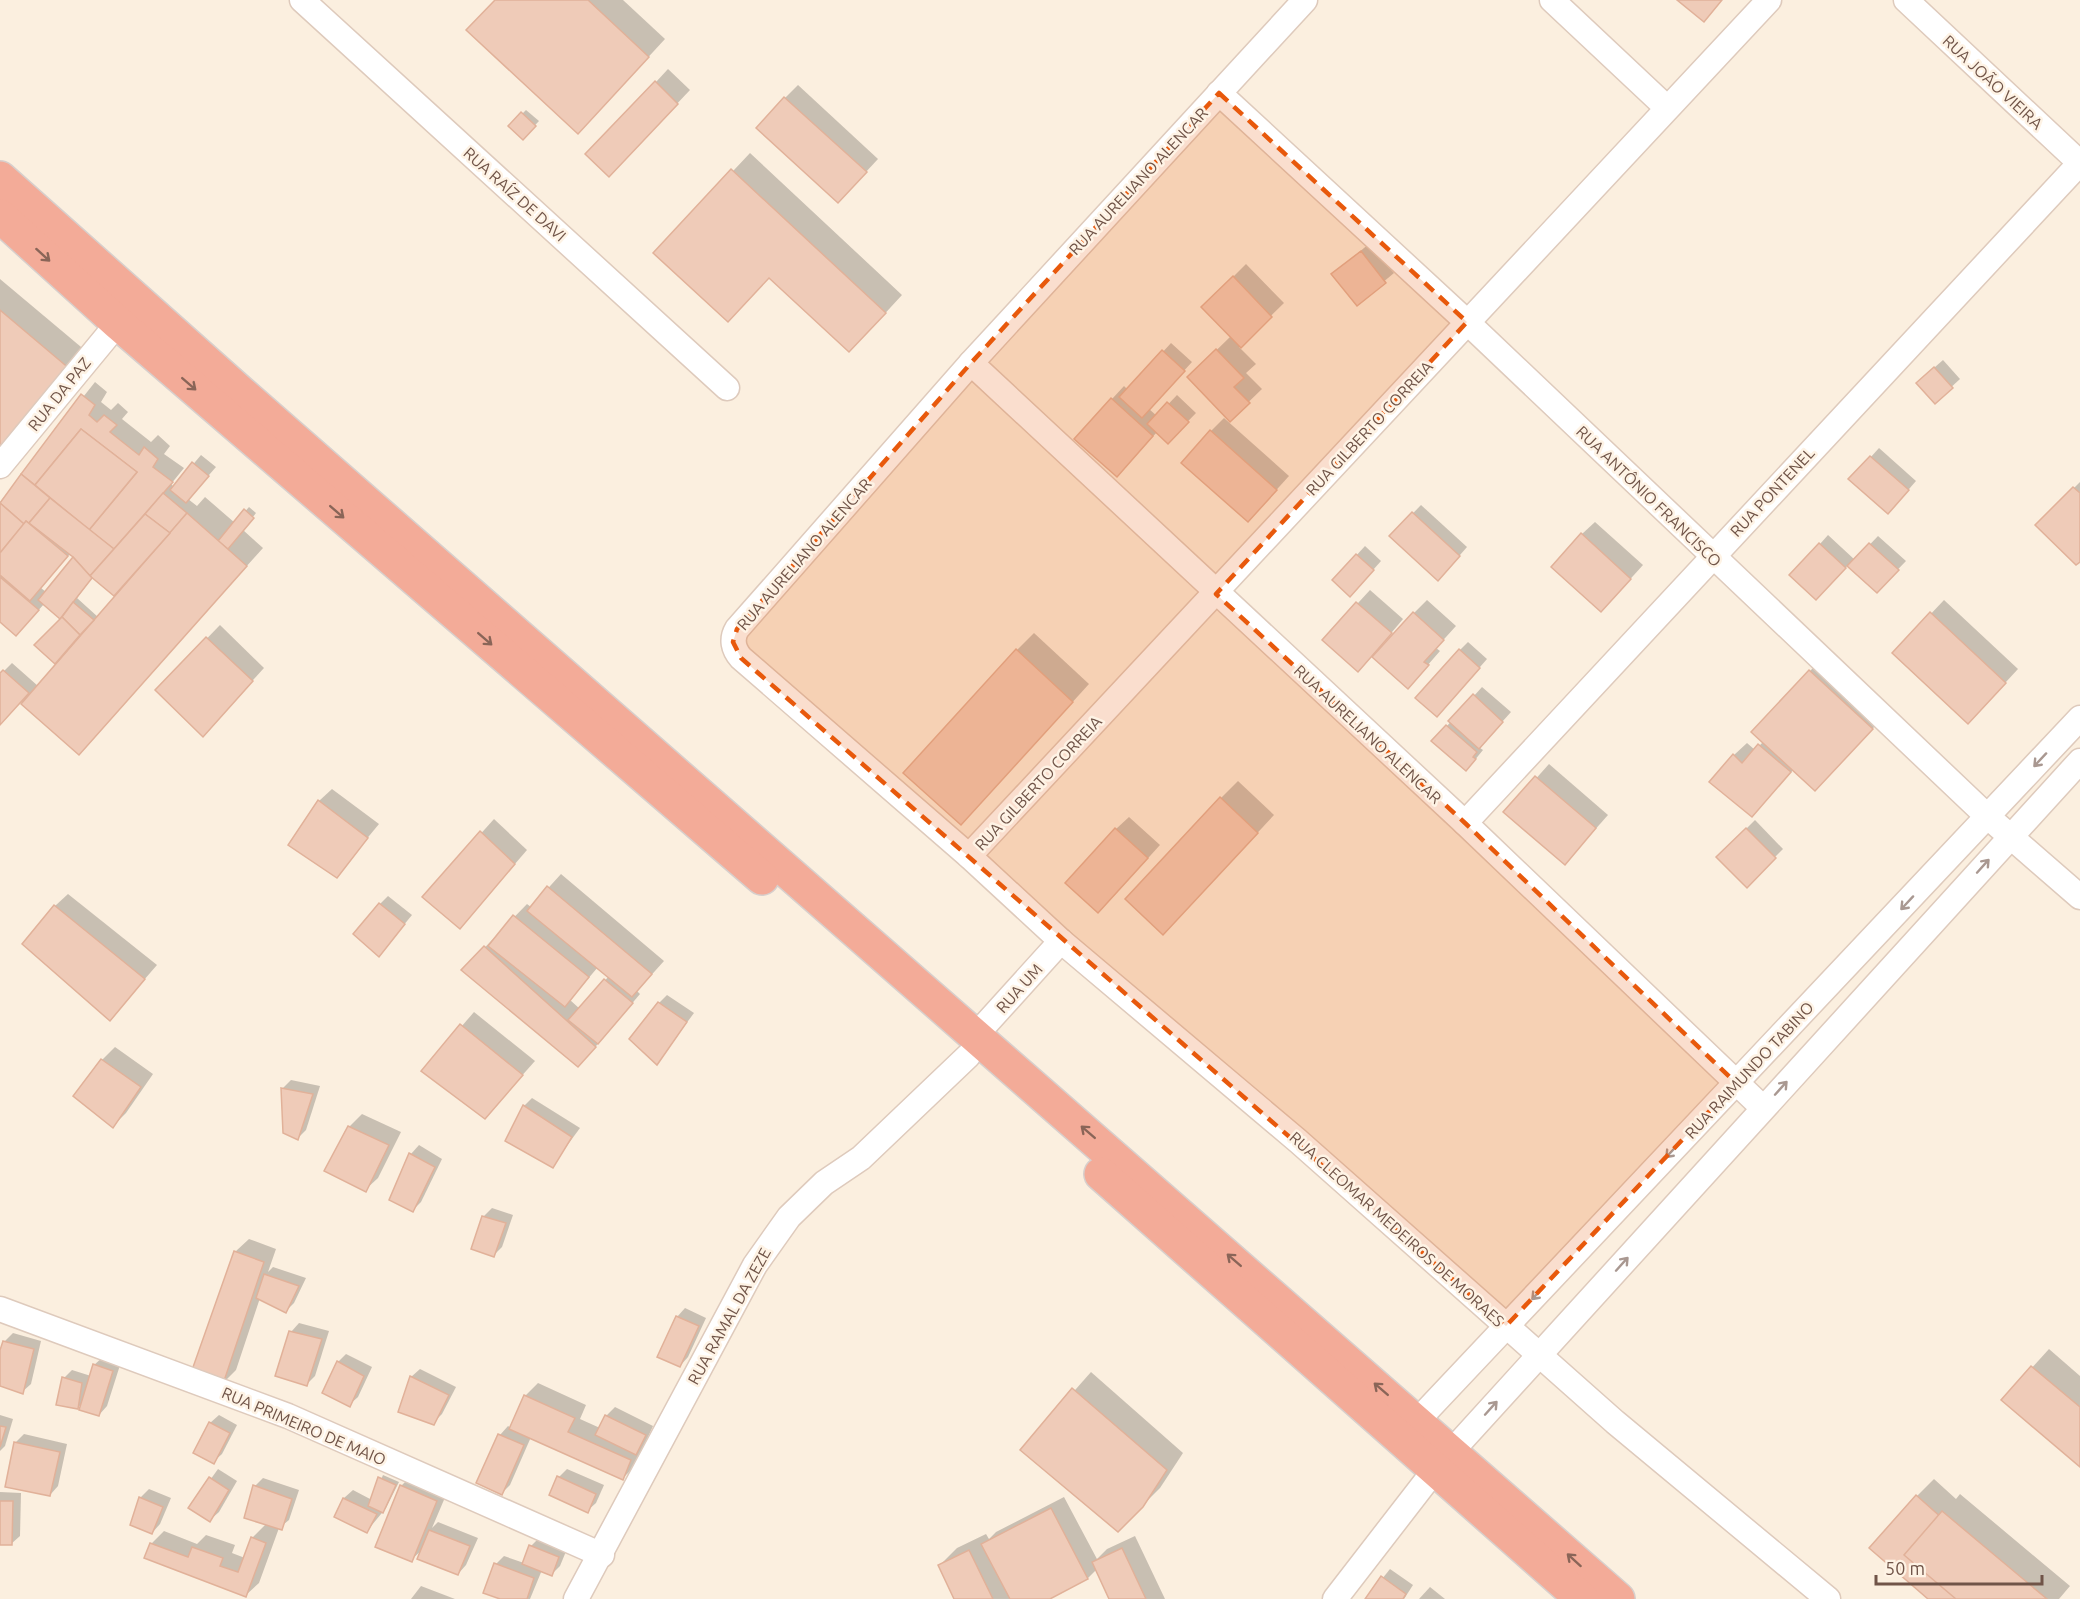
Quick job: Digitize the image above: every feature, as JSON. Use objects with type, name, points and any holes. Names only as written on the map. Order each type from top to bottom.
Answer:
[{"type":"highway","points":[[0,178],[972,1045],[1443,1461],[1618,1599]]},
{"type":"highway","points":[[0,216],[118,322],[1418,1421],[1443,1461],[1582,1599]]},
{"type":"street","name":"RUA RAÍZ DE DAVI","points":[[302,0],[727,388]]},
{"type":"street","name":"RUA AURELIANO ALENCAR","points":[[969,856],[741,658],[733,642],[737,629],[971,363],[1305,0]]},
{"type":"street","points":[[1552,0],[1666,107]]},
{"type":"street","name":"RUA GILBERTO CORREIA","points":[[969,856],[1216,594],[1666,107],[1769,0]]},
{"type":"street","name":"RUA JOÃO VIEIRA","points":[[1906,0],[2080,163]]},
{"type":"street","name":"RUA ANTÔNIO FRANCISCO","points":[[1219,93],[1467,322],[1988,817],[2080,897]]},
{"type":"street","name":"RUA PONTENEL","points":[[1465,823],[2080,163]]},
{"type":"street","name":"RUA DA PAZ","points":[[0,466],[118,322]]},
{"type":"street","name":"RUA AURELIANO ALENCAR","points":[[971,363],[1095,476],[1216,594],[1465,823],[1763,1108]]},
{"type":"street","name":"RUA RAIMUNDO TABINO","points":[[1418,1421],[2080,718]]},
{"type":"street","points":[[1335,1599],[1443,1461],[2080,761]]},
{"type":"street","name":"RUA CLEOMAR MEDEIROS DE MORAES","points":[[969,856],[1061,941],[1298,1141],[1615,1422],[1828,1599]]},
{"type":"street","name":"RUA UM","points":[[972,1045],[1061,941]]},
{"type":"street","name":"RUA RAMAL DA ZEZE","points":[[576,1599],[602,1555],[771,1239],[789,1217],[824,1183],[861,1158],[972,1045]]},
{"type":"street","name":"RUA PRIMEIRO DE MAIO","points":[[0,1309],[288,1416],[602,1555]]},
{"type":"highlighted area","points":[[1219,93],[1467,322],[1216,594],[1465,823],[1736,1083],[1506,1326],[741,658],[733,642],[737,629],[971,363]]},
{"type":"building","points":[[495,0],[588,0],[649,57],[578,134],[466,30]]},
{"type":"building","points":[[1677,0],[1722,0],[1704,22]]},
{"type":"building","points":[[655,81],[678,104],[609,177],[585,154]]},
{"type":"building","points":[[784,97],[867,172],[838,203],[756,128]]},
{"type":"building","points":[[521,112],[536,126],[523,140],[508,126]]},
{"type":"building","points":[[731,169],[886,313],[849,352],[769,278],[728,322],[653,253]]},
{"type":"building","points":[[1361,251],[1386,283],[1357,306],[1331,274]]},
{"type":"building","points":[[1233,276],[1272,317],[1241,348],[1201,307]]},
{"type":"building","points":[[0,310],[71,370],[0,449]]},
{"type":"building","points":[[1216,349],[1244,378],[1234,387],[1250,403],[1230,422],[1187,377]]},
{"type":"building","points":[[1162,350],[1185,371],[1142,418],[1119,397]]},
{"type":"building","points":[[1934,367],[1953,388],[1935,404],[1916,383]]},
{"type":"building","points":[[81,394],[95,405],[89,415],[97,422],[104,415],[117,425],[110,432],[139,455],[144,447],[158,459],[153,467],[173,482],[114,549],[89,530],[137,472],[81,429],[35,485],[21,474]]},
{"type":"building","points":[[1111,398],[1153,436],[1117,477],[1074,439]]},
{"type":"building","points":[[1167,402],[1189,422],[1168,444],[1147,424]]},
{"type":"building","points":[[81,429],[137,472],[89,530],[35,485]]},
{"type":"building","points":[[1210,430],[1277,490],[1248,522],[1181,463]]},
{"type":"building","points":[[1870,456],[1909,490],[1888,514],[1848,479]]},
{"type":"building","points":[[192,462],[209,476],[186,503],[170,490]]},
{"type":"building","points":[[21,474],[50,498],[29,523],[26,521],[24,524],[0,503]]},
{"type":"building","points":[[2073,487],[2080,493],[2080,562],[2076,565],[2035,525]]},
{"type":"building","points":[[163,493],[187,513],[170,533],[145,514]]},
{"type":"building","points":[[50,498],[114,549],[90,576],[73,557],[29,523]]},
{"type":"building","points":[[0,503],[24,524],[0,553]]},
{"type":"building","points":[[244,509],[254,518],[228,549],[218,541]]},
{"type":"building","points":[[1412,512],[1460,556],[1438,581],[1389,536]]},
{"type":"building","points":[[187,513],[247,566],[79,755],[21,704]]},
{"type":"building","points":[[145,514],[170,533],[114,596],[90,576]]},
{"type":"building","points":[[26,521],[68,556],[30,601],[0,575],[0,553]]},
{"type":"building","points":[[1581,533],[1631,579],[1601,612],[1551,567]]},
{"type":"building","points":[[1819,543],[1846,568],[1816,600],[1789,575]]},
{"type":"building","points":[[1869,543],[1899,570],[1877,593],[1847,566]]},
{"type":"building","points":[[1356,554],[1374,570],[1350,597],[1332,580]]},
{"type":"building","points":[[73,557],[92,578],[60,619],[38,600]]},
{"type":"building","points":[[0,577],[39,610],[16,636],[0,622]]},
{"type":"building","points":[[73,602],[94,620],[80,635],[62,617]]},
{"type":"building","points":[[1356,602],[1392,633],[1358,672],[1322,640]]},
{"type":"building","points":[[1413,612],[1444,640],[1424,662],[1429,665],[1408,689],[1372,657]]},
{"type":"building","points":[[1930,612],[2006,683],[1968,724],[1892,653]]},
{"type":"building","points":[[62,617],[80,635],[55,664],[34,645]]},
{"type":"building","points":[[206,637],[253,681],[203,737],[155,690]]},
{"type":"building","points":[[1016,649],[1073,702],[961,825],[903,773]]},
{"type":"building","points":[[1459,649],[1480,668],[1437,717],[1415,698]]},
{"type":"building","points":[[3,670],[29,693],[0,725],[0,673]]},
{"type":"building","points":[[1809,670],[1873,729],[1815,791],[1751,732]]},
{"type":"building","points":[[1473,694],[1503,722],[1479,749],[1448,721]]},
{"type":"building","points":[[1446,725],[1477,752],[1473,757],[1476,759],[1466,771],[1431,741]]},
{"type":"building","points":[[1758,744],[1791,772],[1752,817],[1709,782],[1733,754],[1742,763]]},
{"type":"building","points":[[1535,776],[1596,828],[1565,865],[1503,812]]},
{"type":"building","points":[[1220,797],[1258,833],[1163,935],[1125,899]]},
{"type":"building","points":[[318,800],[368,838],[337,878],[288,845]]},
{"type":"building","points":[[1115,828],[1148,858],[1098,913],[1065,883]]},
{"type":"building","points":[[1746,828],[1776,858],[1747,888],[1716,857]]},
{"type":"building","points":[[480,831],[515,864],[460,929],[422,897]]},
{"type":"building","points":[[547,886],[652,974],[632,997],[527,911]]},
{"type":"building","points":[[379,903],[405,924],[379,957],[353,934]]},
{"type":"building","points":[[54,905],[145,979],[110,1021],[22,944]]},
{"type":"building","points":[[513,915],[589,977],[565,1007],[488,946]]},
{"type":"building","points":[[484,946],[596,1047],[578,1067],[461,970]]},
{"type":"building","points":[[604,979],[633,1003],[598,1044],[568,1020]]},
{"type":"building","points":[[658,1002],[687,1022],[657,1065],[629,1039]]},
{"type":"building","points":[[460,1024],[523,1075],[485,1119],[421,1071]]},
{"type":"building","points":[[101,1059],[141,1087],[113,1128],[73,1096]]},
{"type":"building","points":[[281,1088],[313,1094],[298,1140],[283,1133]]},
{"type":"building","points":[[523,1105],[572,1137],[553,1168],[505,1141]]},
{"type":"building","points":[[348,1126],[389,1145],[366,1192],[324,1171]]},
{"type":"building","points":[[409,1153],[435,1167],[413,1212],[389,1200]]},
{"type":"building","points":[[482,1216],[506,1223],[494,1257],[471,1249]]},
{"type":"building","points":[[234,1251],[264,1262],[223,1384],[192,1370]]},
{"type":"building","points":[[264,1274],[299,1286],[286,1313],[256,1298]]},
{"type":"building","points":[[676,1316],[699,1326],[680,1367],[657,1357]]},
{"type":"building","points":[[289,1331],[322,1339],[307,1386],[275,1376]]},
{"type":"building","points":[[3,1341],[34,1349],[23,1394],[0,1386],[0,1350]]},
{"type":"building","points":[[337,1361],[364,1376],[350,1407],[322,1393]]},
{"type":"building","points":[[93,1364],[113,1371],[99,1416],[79,1410]]},
{"type":"building","points":[[2031,1366],[2080,1407],[2080,1467],[2001,1400]]},
{"type":"building","points":[[410,1376],[449,1395],[434,1425],[398,1412]]},
{"type":"building","points":[[62,1377],[82,1383],[78,1409],[56,1405]]},
{"type":"building","points":[[1072,1388],[1167,1470],[1143,1507],[1118,1532],[1020,1450]]},
{"type":"building","points":[[524,1395],[575,1418],[568,1432],[631,1460],[623,1480],[509,1429]]},
{"type":"building","points":[[605,1415],[646,1435],[636,1455],[595,1435]]},
{"type":"building","points":[[209,1422],[230,1433],[214,1464],[193,1453]]},
{"type":"building","points":[[0,1426],[6,1427],[0,1447]]},
{"type":"building","points":[[498,1434],[524,1445],[502,1495],[476,1483]]},
{"type":"building","points":[[14,1442],[60,1452],[50,1496],[5,1487]]},
{"type":"building","points":[[557,1476],[596,1494],[588,1513],[549,1495]]},
{"type":"building","points":[[209,1477],[229,1490],[210,1522],[188,1508]]},
{"type":"building","points":[[378,1477],[396,1485],[383,1513],[368,1506]]},
{"type":"building","points":[[253,1485],[292,1499],[282,1530],[244,1518]]},
{"type":"building","points":[[400,1485],[437,1501],[412,1562],[375,1547]]},
{"type":"building","points":[[1916,1495],[2030,1596],[2027,1599],[1928,1599],[1869,1548]]},
{"type":"building","points":[[139,1497],[163,1507],[152,1534],[130,1525]]},
{"type":"building","points":[[343,1498],[377,1514],[367,1533],[334,1517]]},
{"type":"building","points":[[0,1501],[13,1501],[12,1545],[0,1545]]},
{"type":"building","points":[[1051,1508],[1088,1579],[1050,1599],[1010,1599],[981,1544]]},
{"type":"building","points":[[1942,1511],[2047,1599],[1956,1599],[1904,1555]]},
{"type":"building","points":[[429,1530],[470,1546],[458,1575],[417,1559]]},
{"type":"building","points":[[251,1537],[266,1543],[246,1597],[144,1558],[150,1543],[188,1557],[192,1547],[223,1558],[220,1566],[238,1572]]},
{"type":"building","points":[[529,1545],[559,1557],[552,1576],[522,1564]]},
{"type":"building","points":[[1122,1548],[1146,1599],[1109,1599],[1092,1562]]},
{"type":"building","points":[[969,1550],[993,1599],[954,1599],[938,1565]]},
{"type":"building","points":[[494,1563],[534,1578],[527,1599],[500,1599],[483,1593]]},
{"type":"building","points":[[1381,1576],[1406,1594],[1403,1599],[1365,1599]]}]
